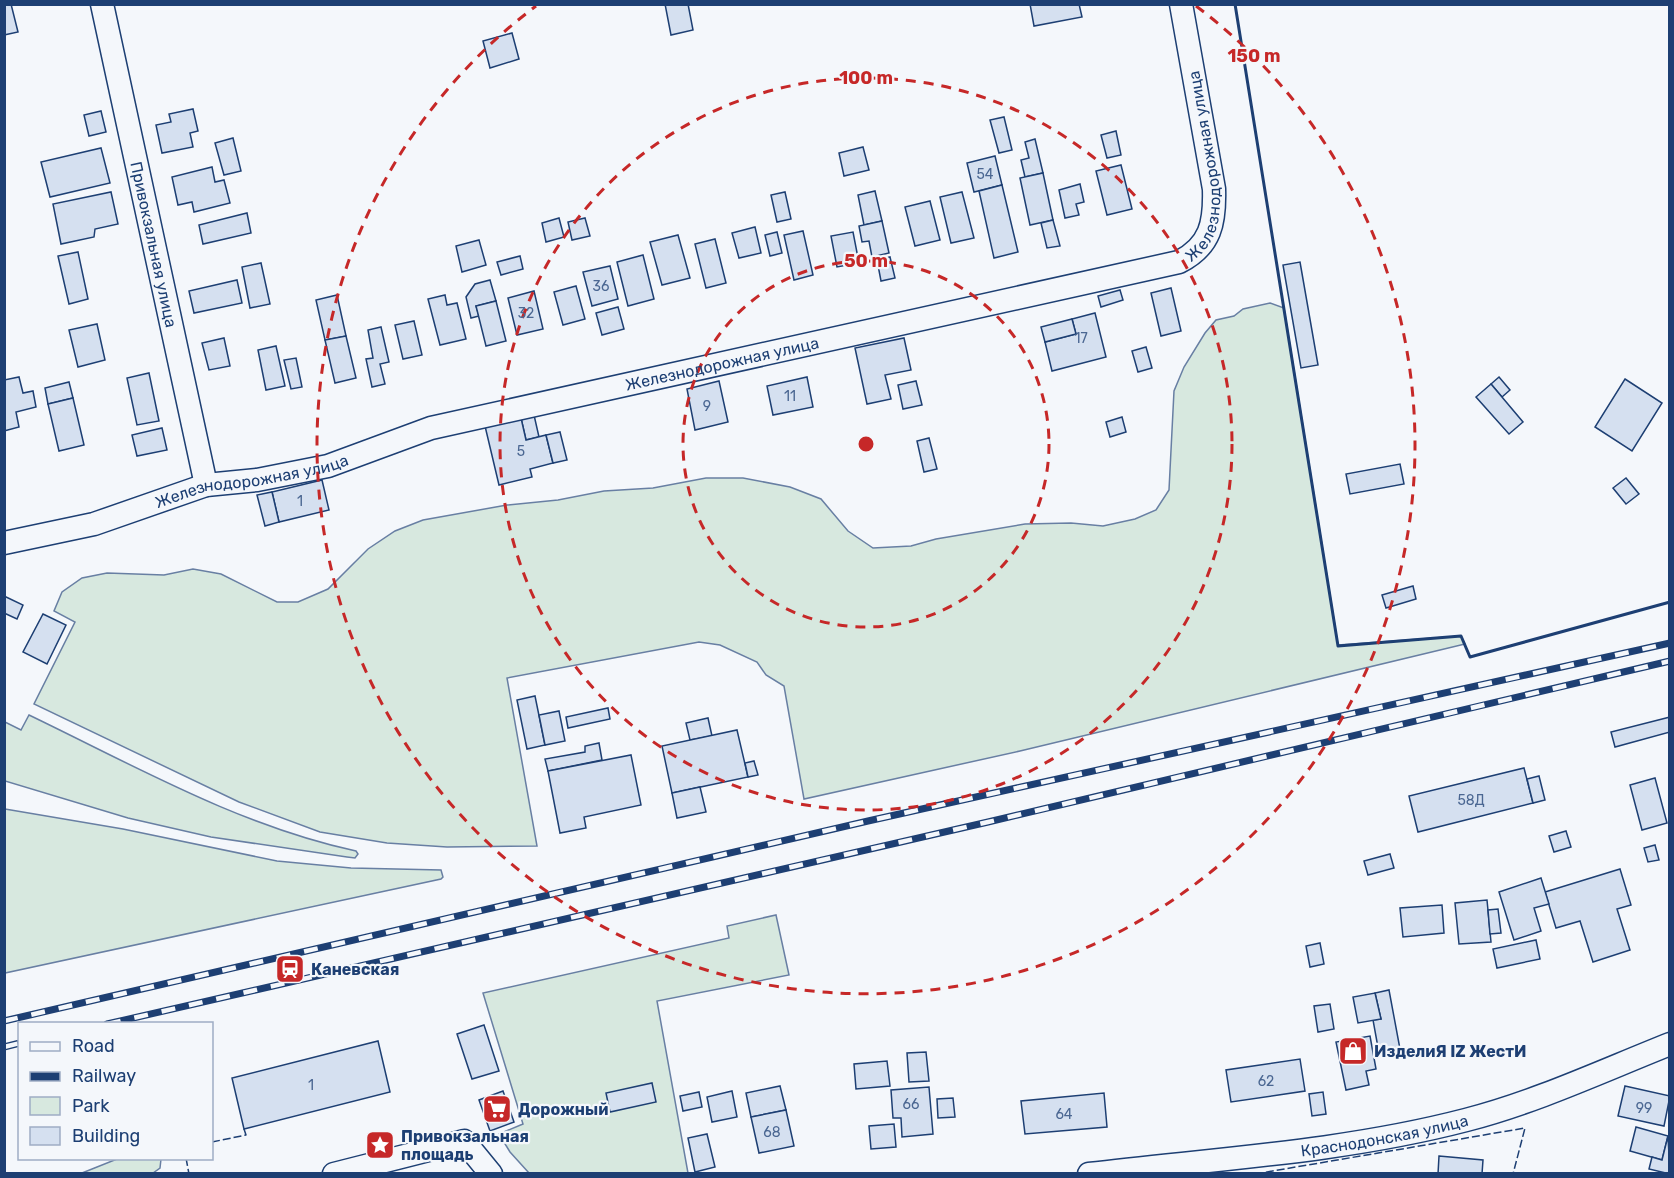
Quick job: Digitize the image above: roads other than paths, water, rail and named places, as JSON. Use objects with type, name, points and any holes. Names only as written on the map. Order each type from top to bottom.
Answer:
[{"type":"street","name":"Привокзальная улица","points":[[102,4],[206,485]]},
{"type":"street","name":"Железнодорожная улица","points":[[4,543],[94,524],[206,485],[257,480],[328,466],[431,428],[1179,262],[1206,241],[1215,212],[1214,189],[1181,4]]},
{"type":"street","name":"Краснодонская улица","points":[[1089,1173],[1371,1140],[1424,1130],[1502,1110],[1670,1044]]},
{"type":"street","points":[[334,1173],[464,1141],[491,1173]]},
{"type":"railway","points":[[4,1021],[868,821],[1670,643]]},
{"type":"railway","points":[[116,1022],[988,822],[1670,661]]},
{"type":"railway","points":[[4,1047],[18,1044]]},
{"type":"place","name":"Каневская","points":[[290,969]]},
{"type":"place","name":"ИзделиЯ IZ ЖестИ","points":[[1353,1051]]},
{"type":"place","name":"Дорожный","points":[[497,1109]]},
{"type":"place","name":"Привокзальная площадь","points":[[380,1145]]}]
